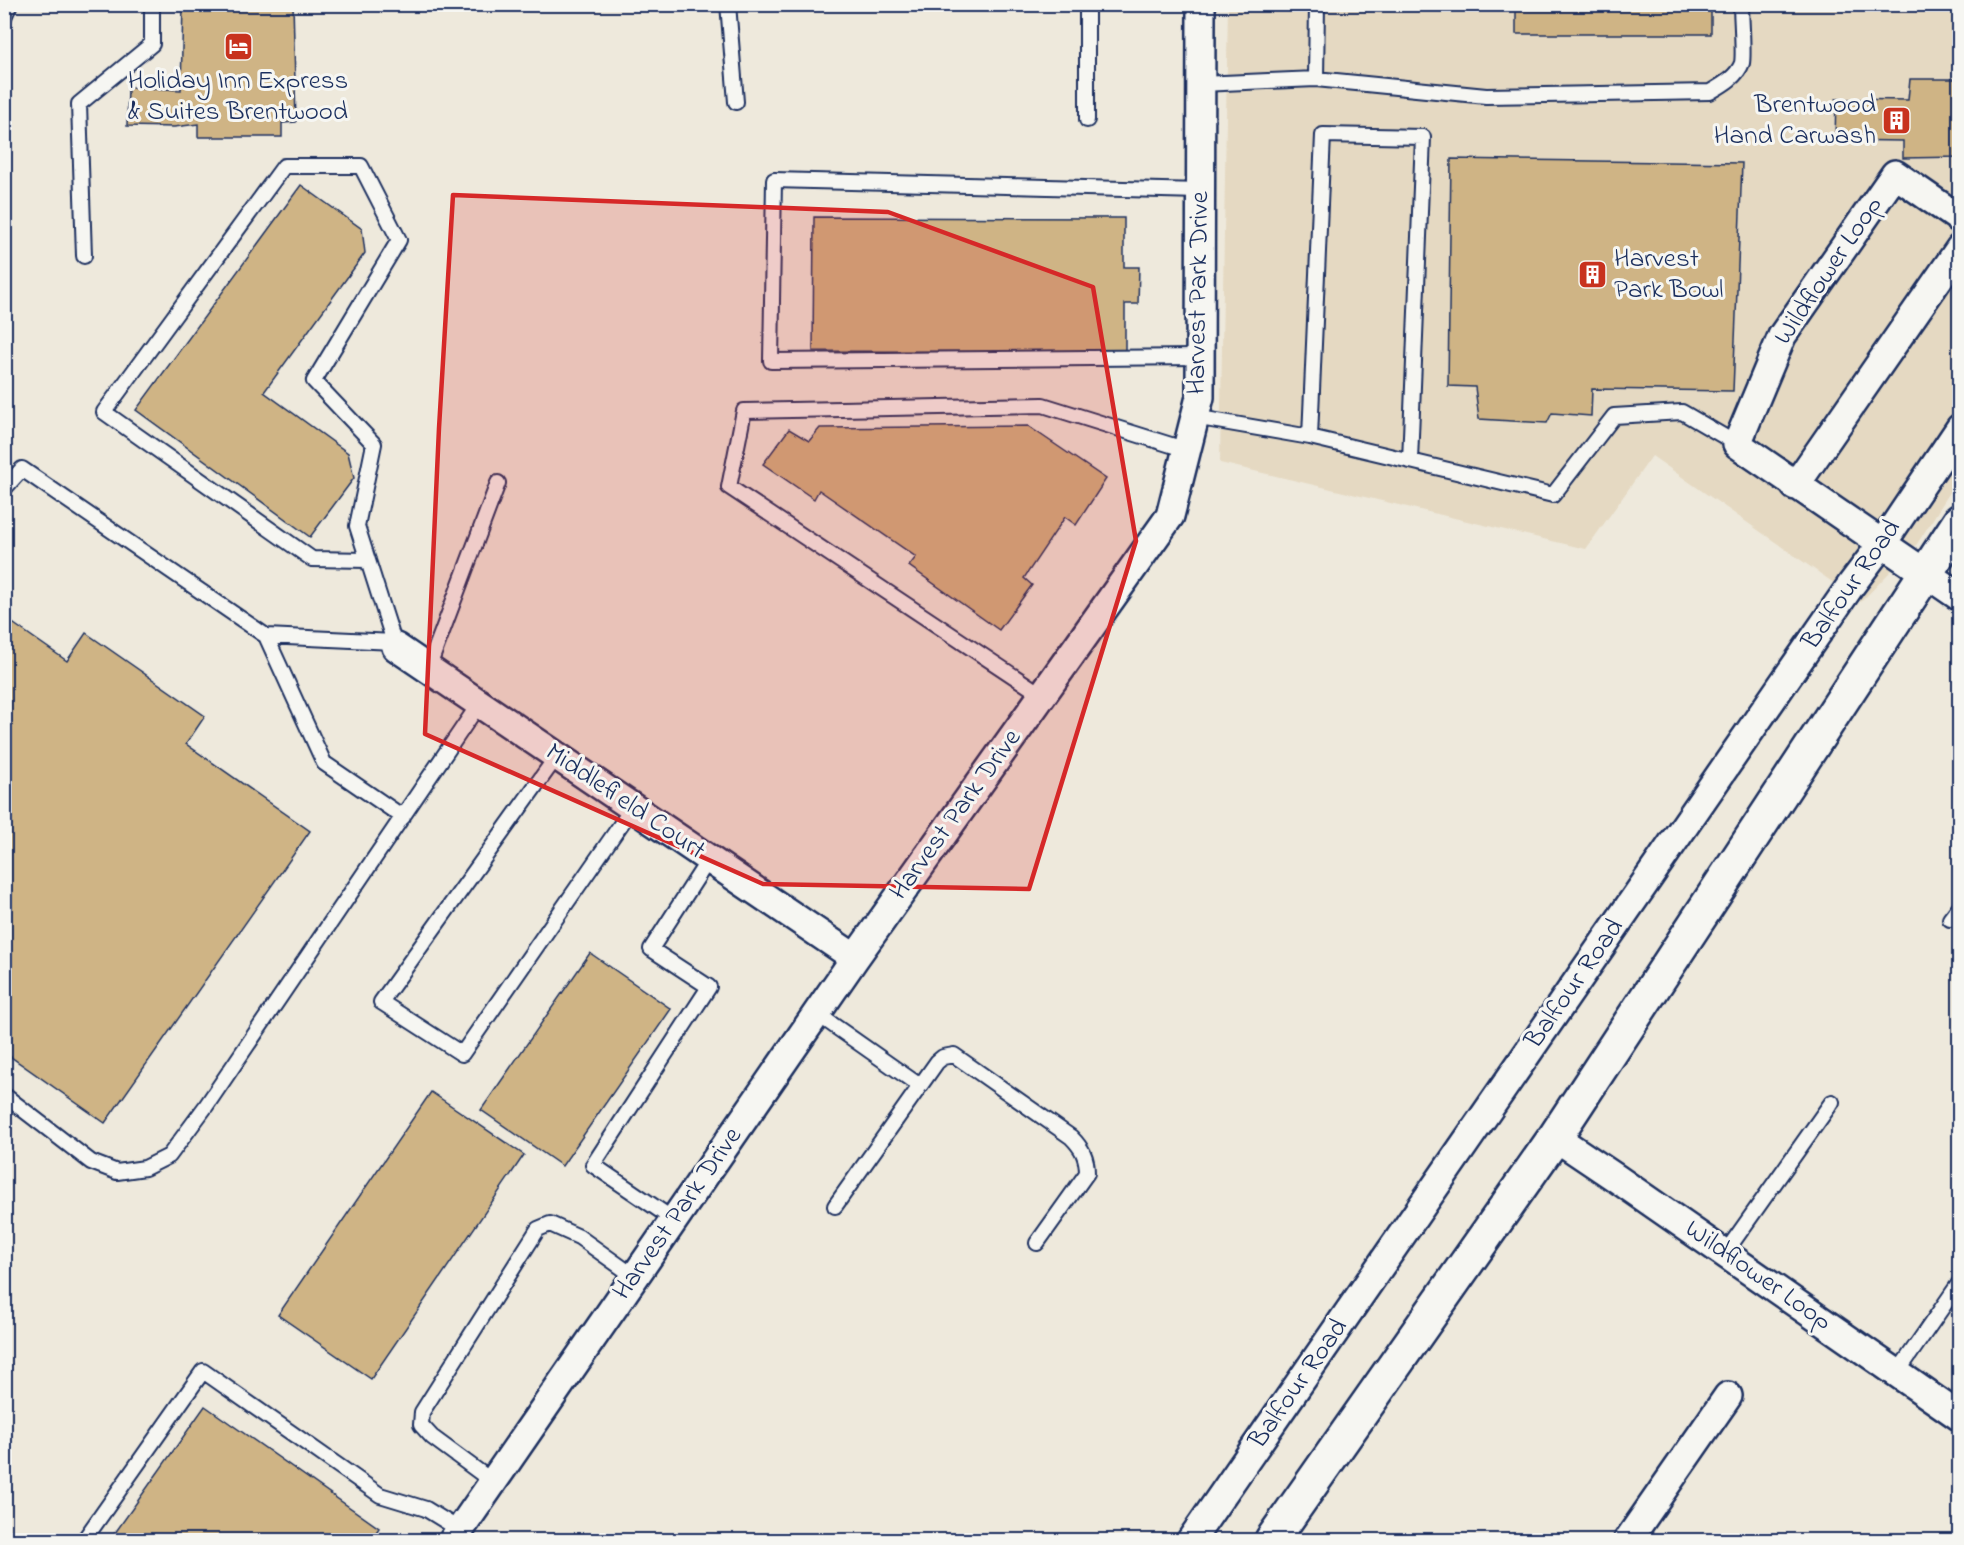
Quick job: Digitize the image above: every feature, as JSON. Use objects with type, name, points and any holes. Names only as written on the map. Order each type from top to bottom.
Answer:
[{"type":"street","name":"Harvest Park Drive","points":[[457,1535],[816,1013],[1170,516],[1200,397],[1201,4]]},
{"type":"street","name":"Wildflower Loop","points":[[1737,444],[1782,336],[1895,174],[1959,219]]},
{"type":"street","points":[[1795,486],[1959,248]]},
{"type":"street","name":"Balfour Road","points":[[1191,1540],[1851,585],[1882,544],[1959,429]]},
{"type":"street","points":[[1737,444],[1959,597]]},
{"type":"street","name":"Balfour Road","points":[[1272,1540],[1555,1137],[1959,521]]},
{"type":"street","name":"Middlefield Court","points":[[395,645],[855,958]]},
{"type":"street","name":"Wildflower Loop","points":[[1555,1137],[1959,1417]]},
{"type":"street","points":[[1628,1540],[1728,1396]]},
{"type":"lane","points":[[4,17],[10,4]]},
{"type":"lane","points":[[84,256],[79,104],[152,44],[152,7],[150,4]]},
{"type":"lane","points":[[728,4],[736,102]]},
{"type":"lane","points":[[1087,4],[1087,120]]},
{"type":"lane","points":[[1316,79],[1317,4]]},
{"type":"lane","points":[[1200,84],[1316,79],[1486,96],[1710,92],[1736,74],[1742,63],[1741,4]]},
{"type":"lane","points":[[1310,437],[1323,135],[1423,137],[1410,460]]},
{"type":"lane","points":[[4,489],[22,469],[266,636],[395,645],[368,560],[357,526],[374,444],[314,381],[399,240],[361,166],[284,166],[104,411],[312,559],[368,560]]},
{"type":"lane","points":[[1200,190],[774,180],[771,361],[1200,357]]},
{"type":"lane","points":[[1042,695],[729,487],[744,411],[1043,405],[1187,450]]},
{"type":"lane","points":[[1194,417],[1310,437],[1553,495],[1614,416],[1682,412],[1737,444]]},
{"type":"lane","points":[[428,669],[498,483]]},
{"type":"lane","points":[[266,636],[324,763],[403,817]]},
{"type":"lane","points":[[4,1095],[91,1162],[117,1172],[145,1168],[169,1156],[206,1106],[479,704]]},
{"type":"lane","points":[[557,756],[381,1002],[462,1054],[633,807]]},
{"type":"lane","points":[[674,1220],[593,1165],[709,987],[651,949],[709,859]]},
{"type":"lane","points":[[1950,919],[1959,906]]},
{"type":"lane","points":[[816,1013],[920,1086]]},
{"type":"lane","points":[[835,1206],[937,1062],[943,1057],[954,1055],[1071,1137],[1082,1148],[1087,1161],[1087,1173],[1037,1243]]},
{"type":"lane","points":[[1725,1253],[1832,1102]]},
{"type":"lane","points":[[493,1482],[432,1437],[422,1425],[422,1412],[538,1229],[550,1224],[579,1237],[635,1277]]},
{"type":"lane","points":[[1897,1372],[1959,1282]]},
{"type":"lane","points":[[84,1540],[203,1371],[380,1495],[426,1509],[457,1535]]},
{"type":"highlighted area","points":[[453,195],[888,212],[1093,287],[1136,541],[1029,889],[763,884],[425,734],[439,428]]},
{"type":"shaded area","points":[[1228,5],[1959,5],[1959,478],[1917,544],[1861,602],[1652,456],[1586,549],[1220,463]]},
{"type":"building","name":"Holiday Inn Express & Suites Brentwood","points":[[183,4],[293,4],[296,122],[282,123],[282,137],[198,137],[198,124],[174,127],[127,126],[128,87],[181,90]]},
{"type":"building","points":[[1516,4],[1711,4],[1711,34],[1516,34]]},
{"type":"building","name":"Brentwood Hand Carwash","points":[[1910,79],[1958,79],[1956,102],[1960,102],[1960,157],[1903,158],[1903,141],[1835,140],[1836,99],[1908,100]]},
{"type":"building","name":"Harvest Park Bowl","points":[[1451,159],[1742,163],[1733,391],[1592,389],[1591,416],[1552,413],[1547,423],[1479,419],[1475,387],[1448,386]]},
{"type":"building","points":[[301,185],[362,229],[365,253],[264,392],[348,453],[354,478],[310,537],[136,410]]},
{"type":"building","points":[[814,217],[1124,218],[1124,267],[1139,267],[1138,304],[1125,304],[1125,352],[813,351]]},
{"type":"building","points":[[1028,426],[1106,479],[1076,525],[1065,517],[1024,578],[1032,585],[999,630],[909,566],[916,557],[819,490],[814,499],[763,464],[789,429],[809,441],[820,428]]},
{"type":"building","points":[[4,617],[67,661],[86,633],[205,716],[186,744],[310,831],[105,1123],[4,1052]]},
{"type":"building","points":[[590,953],[671,1009],[562,1166],[481,1110]]},
{"type":"building","points":[[431,1092],[524,1155],[371,1379],[278,1315]]},
{"type":"building","points":[[205,1406],[379,1528],[371,1540],[110,1540]]},
{"type":"place","name":"Holiday Inn Express & Suites Brentwood","points":[[238,46]]},
{"type":"place","name":"Brentwood Hand Carwash","points":[[1897,121]]},
{"type":"place","name":"Harvest Park Bowl","points":[[1593,275]]}]
